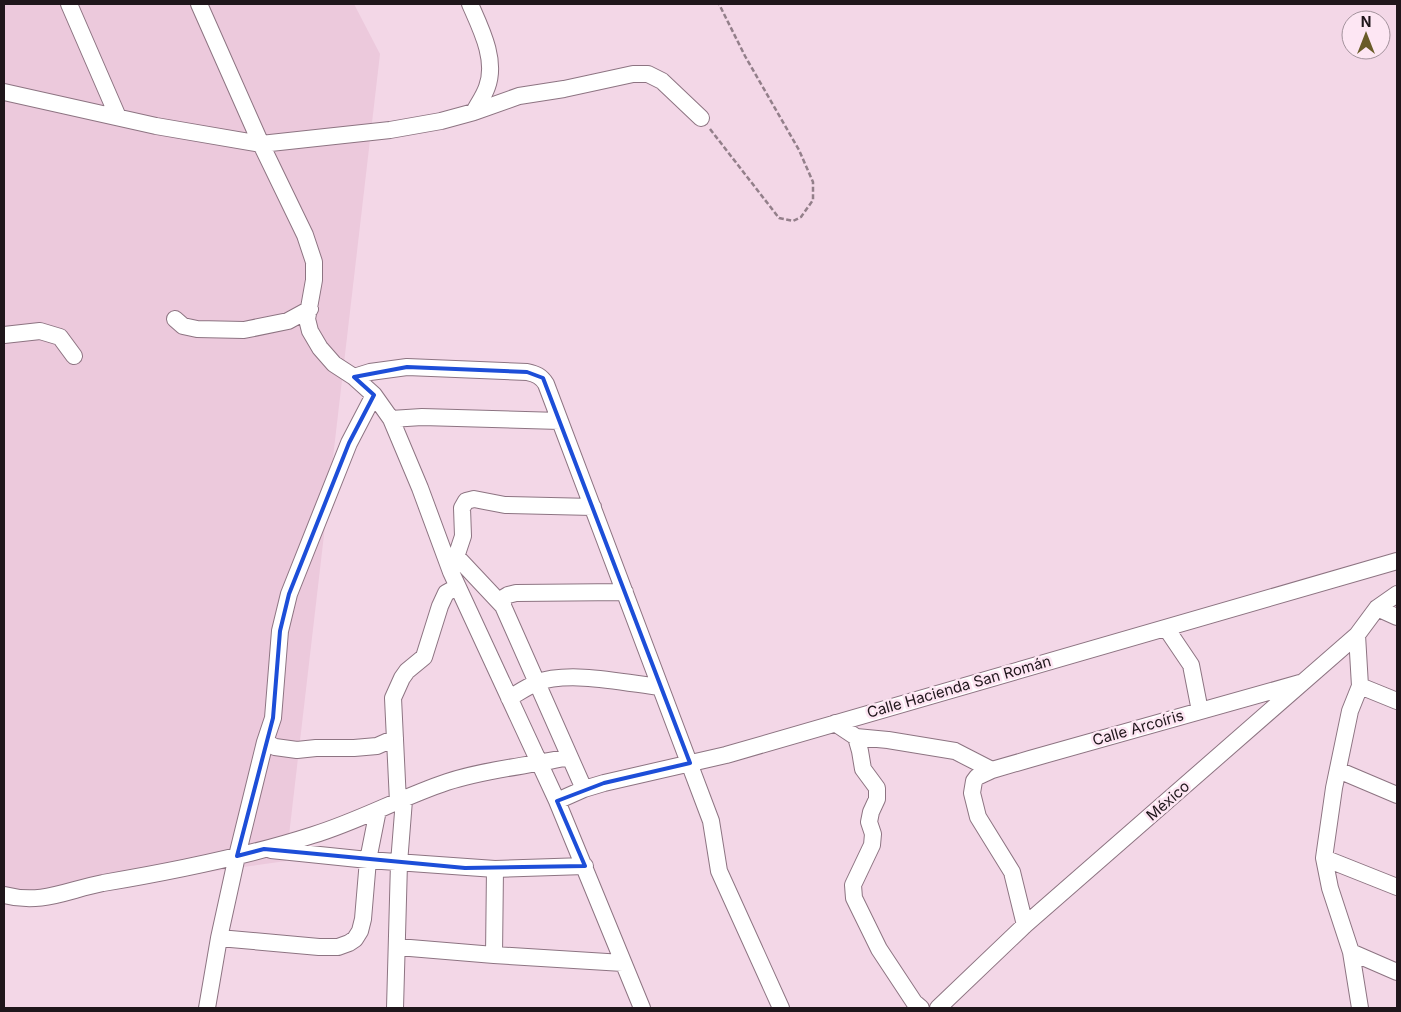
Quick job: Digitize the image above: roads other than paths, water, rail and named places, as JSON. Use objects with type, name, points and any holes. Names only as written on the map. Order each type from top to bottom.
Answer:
[{"type":"street","points":[[68,4],[118,117]]},
{"type":"street","points":[[199,4],[261,144],[305,235],[314,262],[314,280],[307,319],[310,330],[320,348],[334,364],[354,377],[374,395],[391,419],[420,488],[454,579],[557,801],[642,1008]]},
{"type":"street","points":[[470,4],[485,42],[491,66],[488,87],[474,112]]},
{"type":"street","points":[[4,92],[156,126],[261,144],[390,130],[440,121],[474,112],[519,96],[564,89],[633,74],[648,74],[662,81],[701,118]]},
{"type":"street","points":[[174,319],[190,328],[244,330],[288,321],[310,309]]},
{"type":"street","points":[[4,335],[40,330],[60,337],[74,356]]},
{"type":"street","points":[[354,377],[370,372],[407,367],[527,372],[543,378],[711,821],[719,871],[781,1008]]},
{"type":"street","points":[[207,1008],[219,938],[237,856],[265,742],[273,718],[280,631],[289,594],[349,443],[374,395]]},
{"type":"street","points":[[391,419],[422,417],[560,421]]},
{"type":"street","points":[[395,1008],[401,801],[393,698],[407,671],[424,657],[440,606],[454,579],[456,556],[463,536],[462,508],[466,501],[474,499],[505,505],[593,507]]},
{"type":"street","points":[[456,556],[503,606],[584,789]]},
{"type":"street","name":"Calle Hacienda San Román","points":[[835,723],[1397,561]]},
{"type":"street","points":[[503,606],[503,598],[516,593],[625,592]]},
{"type":"street","name":"México","points":[[938,1008],[1025,925],[1357,635],[1377,608],[1397,594]]},
{"type":"street","points":[[1377,608],[1397,617]]},
{"type":"street","points":[[1166,628],[1191,665],[1200,711]]},
{"type":"street","points":[[1357,635],[1360,686],[1350,711],[1332,797],[1324,858],[1330,888],[1351,952],[1360,1008]]},
{"type":"street","points":[[509,698],[537,682],[553,679],[579,678],[660,687]]},
{"type":"street","name":"Calle Arcoíris","points":[[1025,925],[1012,872],[978,817],[973,801],[974,781],[977,777],[992,770],[1305,681]]},
{"type":"street","points":[[1360,686],[1397,701]]},
{"type":"street","points":[[557,801],[584,789],[639,774],[726,755],[835,723]]},
{"type":"street","name":"Calle Hacienda San Román","points":[[835,723],[856,737],[863,769],[877,788],[877,799],[869,822],[873,834],[872,845],[853,885],[854,898],[878,949],[914,1002],[921,1008]]},
{"type":"street","points":[[856,737],[888,740],[955,751],[992,770]]},
{"type":"street","points":[[265,742],[275,747],[297,750],[377,746],[395,738]]},
{"type":"street","points":[[4,894],[29,899],[44,898],[237,856],[314,835],[455,780],[569,756]]},
{"type":"street","points":[[1338,770],[1397,794]]},
{"type":"street","points":[[219,938],[338,947],[356,938],[363,919],[368,860],[378,810]]},
{"type":"street","points":[[264,849],[399,863],[495,870],[585,866]]},
{"type":"street","points":[[1324,858],[1397,887]]},
{"type":"street","points":[[494,955],[495,870]]},
{"type":"street","points":[[398,947],[494,955],[623,962]]},
{"type":"street","points":[[1351,952],[1397,972]]}]
